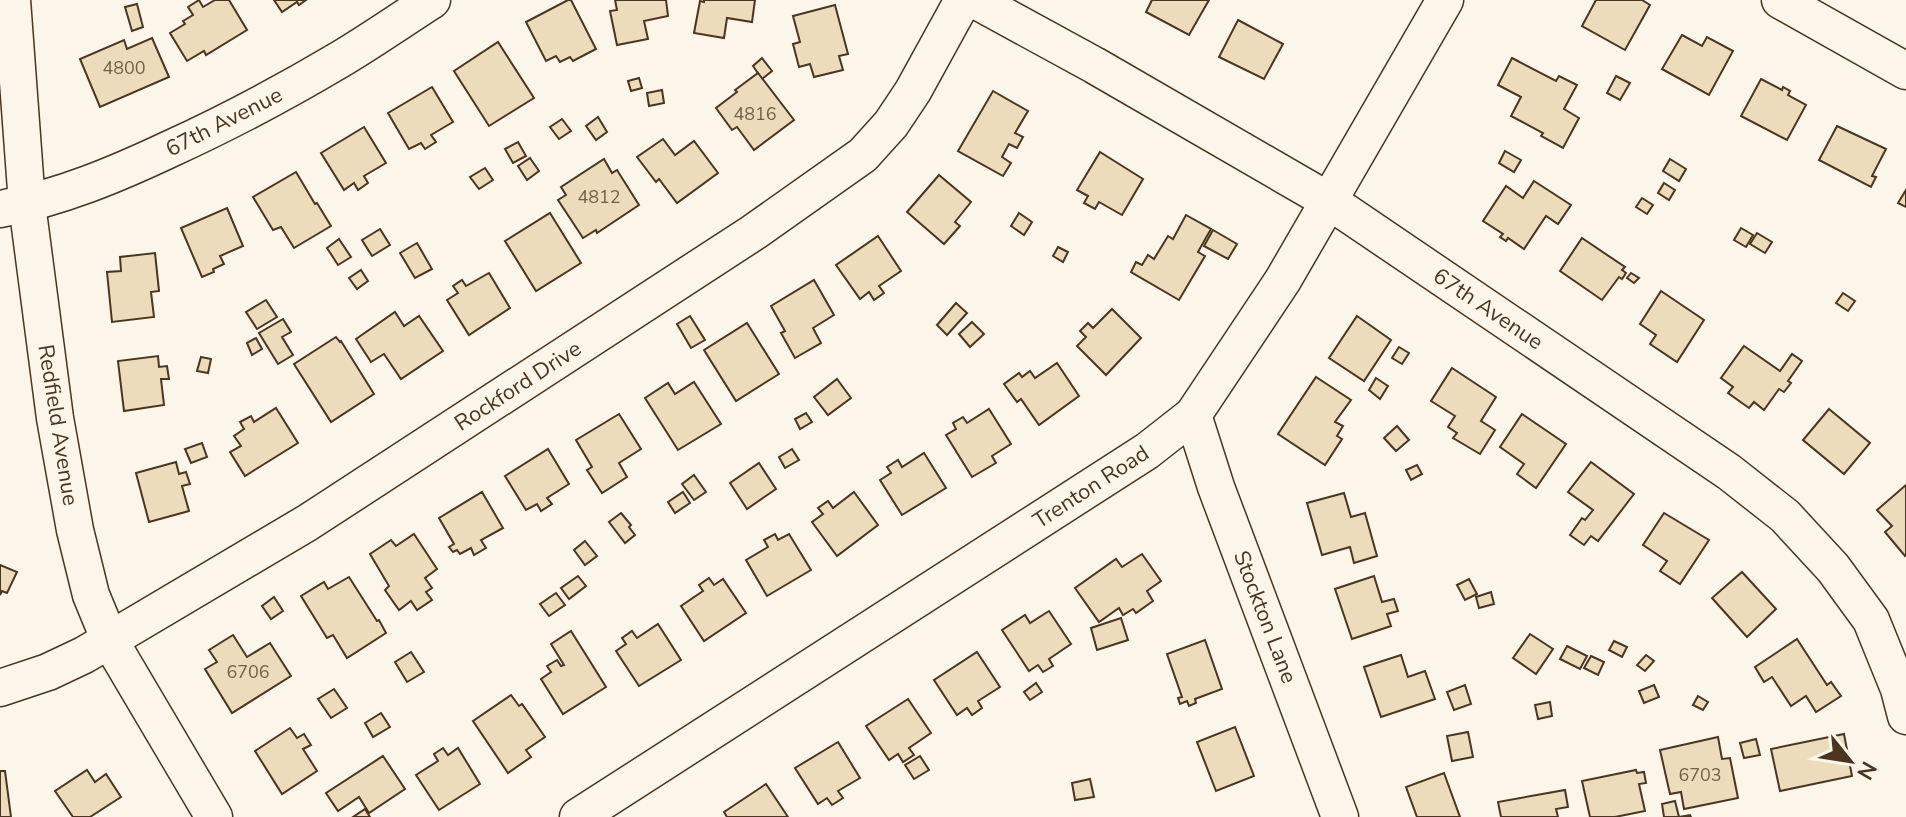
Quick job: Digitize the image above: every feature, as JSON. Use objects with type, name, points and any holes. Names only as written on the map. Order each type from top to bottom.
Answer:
[{"type":"street","name":"Redfield Avenue","points":[[12,0],[14,206],[75,530],[91,595],[110,641],[214,817]]},
{"type":"street","name":"67th Avenue","points":[[14,206],[122,172],[258,107],[341,59],[432,0]]},
{"type":"street","name":"Rockford Drive","points":[[0,688],[48,672],[110,641],[307,523],[754,232],[863,155],[891,124],[913,91],[963,0]]},
{"type":"street","name":"67th Avenue","points":[[975,0],[1329,201],[1729,472],[1785,516],[1833,568],[1871,620],[1899,689],[1906,716]]},
{"type":"street","name":"Trenton Road","points":[[578,817],[1147,451],[1193,415],[1283,280],[1445,0]]},
{"type":"street","points":[[1780,0],[1906,71]]},
{"type":"street","name":"Stockton Lane","points":[[1193,415],[1216,487],[1340,817]]},
{"type":"building","points":[[199,0],[203,7],[215,0],[229,0],[247,30],[206,55],[204,51],[187,61],[170,33],[193,15],[188,7]]},
{"type":"building","points":[[274,0],[306,0],[282,12]]},
{"type":"building","points":[[571,0],[596,49],[573,61],[570,57],[560,62],[556,56],[546,61],[526,22]]},
{"type":"building","points":[[615,0],[666,0],[668,16],[644,21],[648,39],[617,45],[610,11],[617,10]]},
{"type":"building","points":[[755,0],[752,22],[727,18],[724,38],[694,33],[700,1]]},
{"type":"building","points":[[1152,0],[1209,0],[1189,35],[1146,12]]},
{"type":"building","points":[[1596,0],[1642,0],[1650,5],[1625,50],[1582,26]]},
{"type":"building","points":[[137,4],[143,27],[132,31],[125,7]]},
{"type":"building","points":[[835,5],[848,54],[839,56],[843,70],[814,77],[810,64],[799,67],[793,44],[800,42],[793,16]]},
{"type":"building","points":[[1238,20],[1283,44],[1264,79],[1219,57]]},
{"type":"building","points":[[1682,35],[1702,46],[1707,37],[1733,51],[1709,95],[1662,69]]},
{"type":"building","points":[[152,38],[169,77],[100,107],[80,59],[124,40],[127,49]]},
{"type":"building","points":[[498,42],[534,98],[489,126],[454,71]]},
{"type":"building","points":[[762,58],[772,71],[762,79],[753,66]]},
{"type":"building","points":[[1512,58],[1556,81],[1559,76],[1577,85],[1564,109],[1579,118],[1563,148],[1511,116],[1521,97],[1498,85]]},
{"type":"building","points":[[758,73],[794,120],[754,150],[737,127],[732,130],[716,108]]},
{"type":"building","points":[[1616,76],[1630,83],[1620,100],[1607,93]]},
{"type":"building","points":[[639,78],[642,88],[631,91],[628,81]]},
{"type":"building","points":[[1761,79],[1790,91],[1788,95],[1806,105],[1787,140],[1741,116]]},
{"type":"building","points":[[432,87],[453,122],[431,135],[436,142],[425,149],[421,143],[409,149],[388,113]]},
{"type":"building","points":[[662,90],[664,103],[649,106],[647,93]]},
{"type":"building","points":[[993,91],[1028,111],[1015,133],[1023,137],[1017,148],[1009,144],[1002,157],[1011,163],[1003,176],[958,151]]},
{"type":"building","points":[[598,117],[607,132],[596,140],[586,126]]},
{"type":"building","points":[[562,119],[571,131],[559,139],[550,127]]},
{"type":"building","points":[[1837,126],[1886,149],[1872,176],[1876,177],[1871,187],[1819,160]]},
{"type":"building","points":[[364,127],[386,163],[364,176],[368,183],[358,190],[354,183],[344,190],[321,153]]},
{"type":"building","points":[[663,139],[675,155],[694,141],[718,173],[677,203],[637,157]]},
{"type":"building","points":[[518,142],[526,156],[513,163],[505,149]]},
{"type":"building","points":[[1505,151],[1521,160],[1514,172],[1499,163]]},
{"type":"building","points":[[1100,152],[1143,179],[1122,215],[1099,202],[1095,209],[1084,203],[1088,196],[1077,190]]},
{"type":"building","points":[[530,158],[539,171],[527,180],[518,166]]},
{"type":"building","points":[[604,159],[612,173],[617,170],[639,205],[597,233],[596,230],[583,238],[558,200],[566,195],[561,187]]},
{"type":"building","points":[[1670,159],[1686,169],[1679,181],[1663,171]]},
{"type":"building","points":[[485,168],[493,180],[479,189],[470,177]]},
{"type":"building","points":[[296,172],[331,226],[294,248],[281,227],[273,230],[253,197]]},
{"type":"building","points":[[939,175],[971,202],[955,222],[960,226],[944,244],[907,212]]},
{"type":"building","points":[[1534,181],[1571,205],[1558,224],[1546,216],[1524,249],[1508,238],[1506,241],[1500,237],[1503,234],[1483,221],[1506,186],[1523,198]]},
{"type":"building","points":[[1664,183],[1675,190],[1669,200],[1658,193]]},
{"type":"building","points":[[1906,190],[1906,207],[1898,203]]},
{"type":"building","points":[[1642,198],[1653,205],[1647,214],[1636,207]]},
{"type":"building","points":[[227,208],[243,246],[220,256],[224,264],[202,277],[181,228]]},
{"type":"building","points":[[550,213],[581,263],[536,291],[505,241]]},
{"type":"building","points":[[1019,213],[1032,222],[1024,235],[1011,226]]},
{"type":"building","points":[[1186,215],[1211,229],[1198,252],[1205,256],[1179,300],[1131,272],[1136,262],[1142,265],[1148,255],[1154,259],[1168,236],[1173,239]]},
{"type":"building","points":[[1741,228],[1753,235],[1746,247],[1734,240]]},
{"type":"building","points":[[380,229],[390,245],[372,256],[362,240]]},
{"type":"building","points":[[1213,230],[1237,244],[1228,259],[1204,246]]},
{"type":"building","points":[[1757,233],[1772,242],[1765,253],[1750,244]]},
{"type":"building","points":[[878,236],[901,271],[879,286],[884,293],[874,300],[869,292],[860,299],[836,265]]},
{"type":"building","points":[[1582,238],[1625,267],[1622,270],[1626,273],[1622,279],[1619,277],[1602,300],[1560,271]]},
{"type":"building","points":[[339,239],[351,257],[338,265],[327,248]]},
{"type":"building","points":[[417,243],[432,269],[415,278],[400,253]]},
{"type":"building","points":[[1058,247],[1068,252],[1063,262],[1053,256]]},
{"type":"building","points":[[155,253],[159,291],[151,292],[154,317],[112,322],[107,272],[121,271],[120,257]]},
{"type":"building","points":[[361,270],[368,281],[357,289],[349,278]]},
{"type":"building","points":[[489,273],[510,308],[469,335],[447,300],[458,293],[453,286],[462,280],[466,286]]},
{"type":"building","points":[[1631,273],[1639,278],[1634,283],[1627,278]]},
{"type":"building","points":[[814,280],[834,315],[813,328],[821,343],[795,358],[771,306]]},
{"type":"building","points":[[1661,291],[1704,320],[1677,362],[1650,344],[1656,335],[1640,324]]},
{"type":"building","points":[[1843,293],[1855,301],[1848,311],[1836,303]]},
{"type":"building","points":[[266,300],[277,317],[257,329],[246,312]]},
{"type":"building","points":[[956,303],[967,313],[947,335],[937,325]]},
{"type":"building","points":[[1112,309],[1141,338],[1106,375],[1077,346],[1086,337],[1080,331],[1088,323],[1093,328]]},
{"type":"building","points":[[395,312],[404,326],[419,316],[443,351],[401,379],[384,354],[371,362],[356,339]]},
{"type":"building","points":[[690,316],[705,340],[691,348],[677,324]]},
{"type":"building","points":[[1357,316],[1391,340],[1364,381],[1329,358]]},
{"type":"building","points":[[283,319],[291,332],[282,337],[293,355],[278,364],[259,333]]},
{"type":"building","points":[[972,322],[984,334],[970,347],[959,334]]},
{"type":"building","points":[[747,323],[779,374],[736,401],[704,350]]},
{"type":"building","points":[[336,337],[374,394],[331,422],[294,364]]},
{"type":"building","points":[[256,338],[262,349],[252,355],[247,343]]},
{"type":"building","points":[[1744,346],[1780,371],[1792,354],[1802,361],[1788,381],[1791,383],[1784,392],[1779,389],[1764,410],[1754,402],[1749,408],[1728,393],[1733,387],[1721,378]]},
{"type":"building","points":[[1399,347],[1409,353],[1402,364],[1392,358]]},
{"type":"building","points":[[158,356],[159,367],[167,366],[169,379],[161,379],[164,405],[124,411],[118,361]]},
{"type":"building","points":[[201,357],[211,359],[208,373],[197,371]]},
{"type":"building","points":[[1057,363],[1079,396],[1039,425],[1021,399],[1017,402],[1004,384],[1019,373],[1022,377],[1030,371],[1035,378]]},
{"type":"building","points":[[1452,368],[1496,397],[1481,421],[1495,430],[1480,454],[1453,438],[1457,433],[1448,427],[1455,416],[1431,401]]},
{"type":"building","points":[[1316,377],[1351,400],[1335,422],[1343,426],[1337,436],[1342,439],[1325,465],[1278,434]]},
{"type":"building","points":[[1376,378],[1388,386],[1380,399],[1369,390]]},
{"type":"building","points":[[837,379],[851,398],[828,415],[814,397]]},
{"type":"building","points":[[694,382],[721,424],[678,450],[645,398],[668,383],[675,394]]},
{"type":"building","points":[[276,408],[298,443],[245,476],[230,452],[241,446],[234,436],[244,429],[240,422],[251,416],[254,422]]},
{"type":"building","points":[[989,409],[1011,444],[992,456],[996,463],[972,477],[946,435],[956,429],[953,423],[963,417],[967,423]]},
{"type":"building","points":[[1829,409],[1870,443],[1844,474],[1803,440]]},
{"type":"building","points":[[806,413],[812,422],[800,429],[795,419]]},
{"type":"building","points":[[619,414],[641,449],[619,463],[627,477],[602,493],[587,470],[592,467],[576,440]]},
{"type":"building","points":[[1522,414],[1566,444],[1536,488],[1517,474],[1524,464],[1500,447]]},
{"type":"building","points":[[1397,426],[1409,440],[1396,451],[1384,438]]},
{"type":"building","points":[[202,443],[207,457],[191,463],[185,449]]},
{"type":"building","points":[[548,449],[569,484],[547,498],[552,504],[541,511],[537,504],[526,510],[505,476]]},
{"type":"building","points":[[792,449],[799,460],[785,468],[779,457]]},
{"type":"building","points":[[924,453],[946,488],[902,515],[880,480],[891,473],[887,467],[898,460],[902,467]]},
{"type":"building","points":[[176,462],[179,474],[186,472],[190,484],[182,486],[189,511],[149,522],[136,473]]},
{"type":"building","points":[[1591,462],[1634,494],[1598,541],[1591,536],[1584,545],[1570,535],[1582,518],[1585,520],[1593,510],[1568,492]]},
{"type":"building","points":[[759,463],[776,489],[747,509],[730,483]]},
{"type":"building","points":[[1417,465],[1422,474],[1411,480],[1406,470]]},
{"type":"building","points":[[694,475],[706,492],[694,500],[682,484]]},
{"type":"building","points":[[1906,485],[1905,556],[1885,532],[1892,526],[1877,510]]},
{"type":"building","points":[[482,492],[503,528],[481,540],[486,548],[474,555],[471,548],[460,554],[457,550],[453,552],[449,547],[454,544],[439,518]]},
{"type":"building","points":[[683,492],[690,503],[675,513],[668,502]]},
{"type":"building","points":[[854,492],[878,525],[837,556],[812,522],[823,514],[818,508],[828,501],[833,508]]},
{"type":"building","points":[[1344,493],[1351,517],[1365,513],[1377,556],[1354,563],[1350,547],[1322,555],[1307,503]]},
{"type":"building","points":[[621,513],[635,535],[625,543],[609,522]]},
{"type":"building","points":[[1664,513],[1709,540],[1680,584],[1660,571],[1667,561],[1643,545]]},
{"type":"building","points":[[414,534],[437,569],[425,578],[432,588],[426,592],[432,600],[417,610],[411,601],[399,610],[385,590],[389,586],[370,554],[391,540],[396,546]]},
{"type":"building","points":[[775,534],[778,540],[789,534],[811,570],[767,596],[746,560],[768,547],[764,540]]},
{"type":"building","points":[[585,541],[597,556],[585,565],[574,550]]},
{"type":"building","points":[[1142,554],[1161,581],[1147,591],[1153,601],[1136,613],[1133,609],[1123,615],[1119,608],[1099,622],[1075,588],[1116,559],[1122,567]]},
{"type":"building","points":[[0,565],[17,572],[7,593],[2,591],[0,595]]},
{"type":"building","points":[[1742,572],[1776,609],[1747,637],[1712,598]]},
{"type":"building","points":[[578,576],[586,586],[569,599],[561,588]]},
{"type":"building","points":[[1374,576],[1382,602],[1394,599],[1398,611],[1387,614],[1391,626],[1352,639],[1335,589]]},
{"type":"building","points":[[349,577],[386,633],[347,658],[333,635],[327,638],[301,596],[324,582],[328,589]]},
{"type":"building","points":[[709,578],[714,585],[723,579],[746,613],[704,641],[681,606],[703,591],[699,585]]},
{"type":"building","points":[[1469,579],[1477,594],[1465,600],[1457,585]]},
{"type":"building","points":[[1491,592],[1494,604],[1479,608],[1476,597]]},
{"type":"building","points":[[556,593],[565,605],[549,616],[540,604]]},
{"type":"building","points":[[274,597],[283,611],[271,619],[262,606]]},
{"type":"building","points":[[1049,611],[1071,644],[1049,659],[1053,666],[1043,672],[1038,665],[1029,671],[1002,630],[1025,615],[1030,623]]},
{"type":"building","points":[[1121,618],[1128,640],[1097,650],[1091,628]]},
{"type":"building","points":[[658,624],[681,660],[639,686],[616,651],[626,644],[622,638],[632,631],[637,638]]},
{"type":"building","points":[[571,631],[606,687],[563,714],[541,679],[551,672],[547,666],[557,660],[561,666],[564,665],[551,644]]},
{"type":"building","points":[[1530,634],[1553,649],[1536,674],[1513,658]]},
{"type":"building","points":[[233,635],[247,657],[270,643],[291,676],[232,713],[205,669],[217,662],[209,650]]},
{"type":"building","points":[[1797,639],[1827,685],[1831,682],[1841,696],[1816,712],[1806,696],[1791,706],[1772,677],[1764,682],[1755,667]]},
{"type":"building","points":[[1205,640],[1222,689],[1195,699],[1196,703],[1189,706],[1187,701],[1180,704],[1178,698],[1182,697],[1167,654]]},
{"type":"building","points":[[1614,641],[1627,647],[1622,657],[1609,650]]},
{"type":"building","points":[[1567,646],[1587,656],[1580,669],[1560,659]]},
{"type":"building","points":[[411,652],[424,672],[407,682],[395,662]]},
{"type":"building","points":[[977,652],[1000,687],[978,701],[982,708],[972,715],[967,708],[957,715],[934,680]]},
{"type":"building","points":[[1401,655],[1408,677],[1425,671],[1435,699],[1381,717],[1364,667]]},
{"type":"building","points":[[1646,655],[1654,661],[1645,671],[1637,665]]},
{"type":"building","points":[[1591,656],[1604,662],[1598,675],[1584,668]]},
{"type":"building","points":[[1036,683],[1042,692],[1030,700],[1024,692]]},
{"type":"building","points":[[1465,685],[1471,704],[1454,710],[1447,692]]},
{"type":"building","points":[[1654,685],[1659,697],[1644,703],[1639,691]]},
{"type":"building","points":[[334,689],[347,708],[331,718],[318,699]]},
{"type":"building","points":[[511,695],[519,706],[522,704],[545,737],[526,750],[531,757],[508,773],[473,721]]},
{"type":"building","points":[[1698,696],[1708,702],[1703,710],[1693,705]]},
{"type":"building","points":[[908,699],[931,733],[909,748],[914,755],[903,762],[898,754],[889,760],[866,726]]},
{"type":"building","points":[[1550,702],[1552,716],[1538,719],[1535,705]]},
{"type":"building","points":[[381,713],[390,727],[373,737],[365,723]]},
{"type":"building","points":[[1235,727],[1254,776],[1216,791],[1197,742]]},
{"type":"building","points":[[290,728],[297,738],[304,734],[311,745],[303,749],[317,771],[282,794],[255,751]]},
{"type":"building","points":[[1468,732],[1473,757],[1452,761],[1447,736]]},
{"type":"building","points":[[1844,734],[1852,776],[1780,791],[1771,749]]},
{"type":"building","points":[[1718,737],[1722,759],[1730,758],[1738,798],[1684,809],[1681,792],[1670,794],[1660,750]]},
{"type":"building","points":[[1756,739],[1760,755],[1744,758],[1740,743]]},
{"type":"building","points":[[838,742],[860,778],[838,791],[843,798],[832,805],[827,798],[818,804],[795,768]]},
{"type":"building","points":[[443,748],[448,755],[458,748],[480,784],[439,810],[416,775],[438,761],[434,754]]},
{"type":"building","points":[[383,756],[405,789],[369,813],[359,797],[338,811],[326,793]]},
{"type":"building","points":[[920,756],[929,770],[914,779],[905,765]]},
{"type":"building","points":[[87,770],[95,782],[106,774],[121,797],[90,817],[73,817],[55,791]]},
{"type":"building","points":[[1636,770],[1637,773],[1644,772],[1646,783],[1639,784],[1645,811],[1615,817],[1590,817],[1582,781]]},
{"type":"building","points":[[0,771],[5,771],[11,817],[0,817]]},
{"type":"building","points":[[1444,773],[1460,817],[1417,817],[1406,787]]},
{"type":"building","points":[[1090,779],[1094,797],[1075,800],[1072,783]]},
{"type":"building","points":[[766,784],[788,817],[727,817],[724,812]]},
{"type":"building","points":[[1565,790],[1568,807],[1556,809],[1558,817],[1501,817],[1498,802]]},
{"type":"building","points":[[1675,801],[1679,817],[1664,817],[1662,804]]},
{"type":"building","points":[[365,809],[370,817],[353,817]]}]
